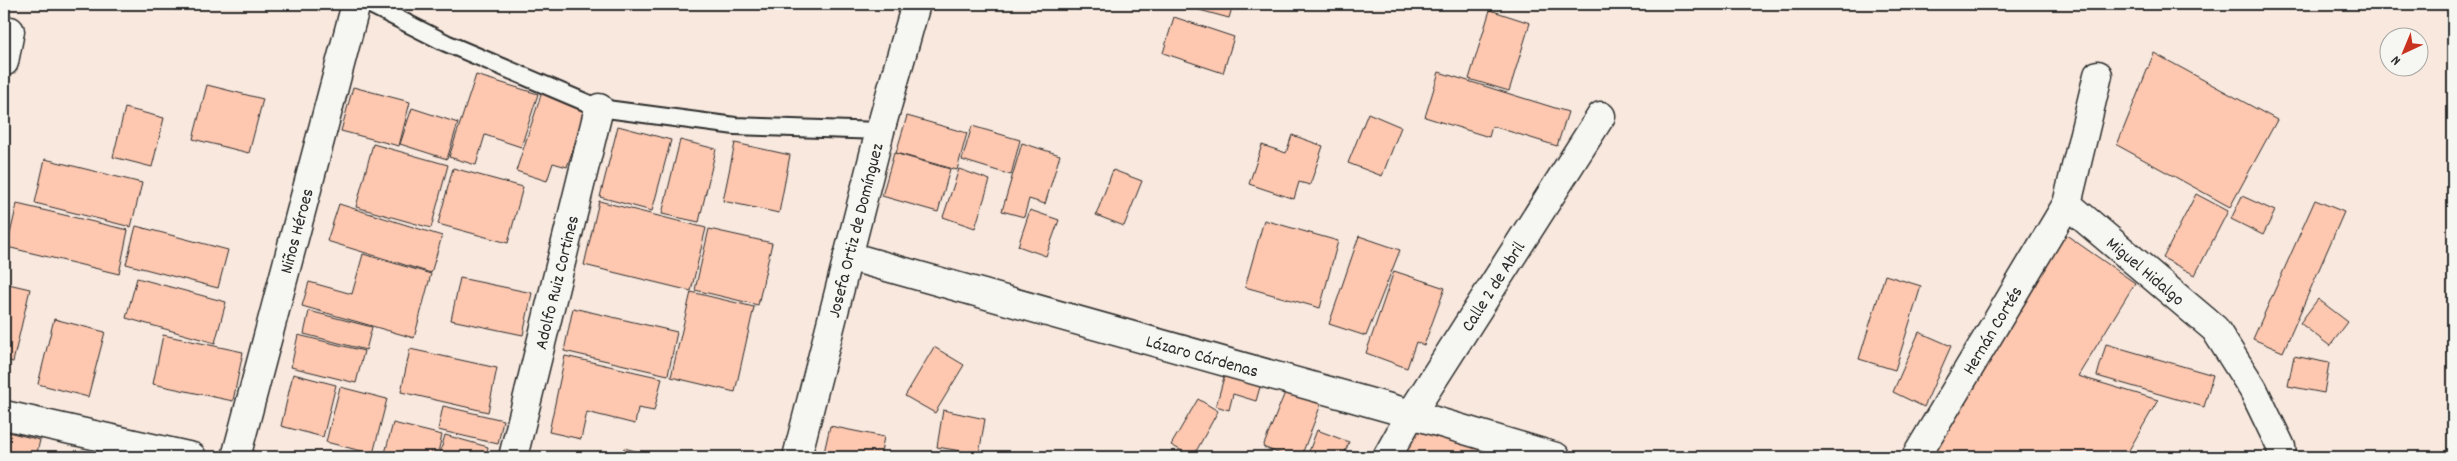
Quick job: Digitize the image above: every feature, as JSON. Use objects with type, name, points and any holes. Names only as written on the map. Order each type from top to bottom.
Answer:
[{"type":"street","name":"Niños Héroes","points":[[236,457],[356,4]]},
{"type":"street","name":"Josefa Ortiz de Domínguez","points":[[797,457],[880,130],[916,4]]},
{"type":"street","points":[[4,62],[10,31]]},
{"type":"street","points":[[2067,204],[2098,75]]},
{"type":"street","name":"Adolfo Ruiz Cortines","points":[[513,457],[599,108]]},
{"type":"street","name":"Calle 2 de Abril","points":[[1387,457],[1411,414],[1601,116]]},
{"type":"street","name":"Hernán Cortés","points":[[1916,457],[2067,204]]},
{"type":"street","name":"Miguel Hidalgo","points":[[2067,204],[2215,329],[2253,389],[2281,447],[2282,457]]},
{"type":"street","name":"Lázaro Cárdenas","points":[[848,256],[1411,414],[1556,457]]},
{"type":"street","points":[[4,415],[192,457]]},
{"type":"lane","points":[[369,4],[446,43],[599,108],[735,126],[880,130]]},
{"type":"building","points":[[1193,4],[1233,4],[1229,18],[1192,8]]},
{"type":"building","points":[[1490,10],[1530,23],[1509,91],[1469,79]]},
{"type":"building","points":[[1174,17],[1234,37],[1223,73],[1163,53]]},
{"type":"building","points":[[2154,53],[2277,120],[2230,207],[2117,145]]},
{"type":"building","points":[[1439,72],[1568,112],[1557,146],[1492,126],[1489,137],[1425,117]]},
{"type":"building","points":[[476,75],[538,94],[521,147],[485,135],[476,165],[449,157]]},
{"type":"building","points":[[207,85],[263,99],[249,153],[193,139]]},
{"type":"building","points":[[353,87],[410,102],[399,146],[341,131]]},
{"type":"building","points":[[542,92],[587,107],[567,167],[553,163],[547,181],[516,171]]},
{"type":"building","points":[[125,108],[164,118],[152,167],[113,157]]},
{"type":"building","points":[[412,108],[458,123],[447,159],[400,144]]},
{"type":"building","points":[[1368,113],[1401,127],[1382,176],[1348,163]]},
{"type":"building","points":[[907,116],[967,133],[957,170],[896,153]]},
{"type":"building","points":[[618,126],[671,140],[652,211],[600,197]]},
{"type":"building","points":[[972,126],[1020,140],[1011,175],[962,160]]},
{"type":"building","points":[[1292,135],[1323,146],[1310,185],[1299,182],[1294,199],[1249,184],[1262,145],[1286,153]]},
{"type":"building","points":[[680,140],[716,149],[699,222],[662,214]]},
{"type":"building","points":[[735,143],[790,155],[779,213],[723,201]]},
{"type":"building","points":[[1022,143],[1060,155],[1045,204],[1029,199],[1024,217],[1002,211]]},
{"type":"building","points":[[373,144],[448,165],[431,228],[356,207]]},
{"type":"building","points":[[894,153],[950,169],[938,212],[882,196]]},
{"type":"building","points":[[45,159],[142,183],[131,227],[35,203]]},
{"type":"building","points":[[453,168],[523,187],[508,243],[438,224]]},
{"type":"building","points":[[959,169],[990,180],[975,228],[943,217]]},
{"type":"building","points":[[1113,170],[1142,181],[1124,226],[1096,215]]},
{"type":"building","points":[[2196,194],[2228,211],[2195,275],[2163,258]]},
{"type":"building","points":[[2242,196],[2275,211],[2263,235],[2231,219]]},
{"type":"building","points":[[2315,200],[2344,212],[2283,352],[2253,339]]},
{"type":"building","points":[[599,201],[706,228],[691,291],[584,265]]},
{"type":"building","points":[[17,204],[128,230],[119,274],[7,247]]},
{"type":"building","points":[[339,204],[442,236],[431,273],[327,241]]},
{"type":"building","points":[[1030,210],[1059,220],[1046,256],[1018,246]]},
{"type":"building","points":[[1264,220],[1338,241],[1320,308],[1245,287]]},
{"type":"building","points":[[136,226],[228,250],[218,288],[126,264]]},
{"type":"building","points":[[709,229],[772,243],[758,305],[695,290]]},
{"type":"building","points":[[2062,232],[2135,283],[2078,376],[2158,400],[2125,457],[1924,457]]},
{"type":"building","points":[[1359,236],[1400,250],[1366,336],[1329,324]]},
{"type":"building","points":[[363,254],[431,274],[414,338],[302,306],[309,282],[352,294]]},
{"type":"building","points":[[1394,271],[1445,288],[1424,345],[1416,342],[1407,368],[1366,353]]},
{"type":"building","points":[[1885,275],[1921,286],[1895,370],[1859,359]]},
{"type":"building","points":[[137,278],[226,302],[215,343],[126,318]]},
{"type":"building","points":[[460,278],[532,293],[523,335],[451,320]]},
{"type":"building","points":[[4,283],[30,289],[13,362],[4,360]]},
{"type":"building","points":[[691,292],[754,307],[735,392],[671,377]]},
{"type":"building","points":[[2318,299],[2348,322],[2330,346],[2300,323]]},
{"type":"building","points":[[573,308],[677,332],[668,375],[564,351]]},
{"type":"building","points":[[309,311],[372,327],[366,350],[304,334]]},
{"type":"building","points":[[54,319],[105,332],[88,397],[38,384]]},
{"type":"building","points":[[1919,332],[1951,346],[1924,407],[1893,392]]},
{"type":"building","points":[[163,335],[243,352],[233,401],[153,384]]},
{"type":"building","points":[[298,335],[364,351],[356,383],[291,367]]},
{"type":"building","points":[[2106,344],[2213,375],[2204,407],[2097,376]]},
{"type":"building","points":[[934,347],[964,365],[935,413],[905,396]]},
{"type":"building","points":[[410,349],[497,368],[488,412],[401,392]]},
{"type":"building","points":[[565,356],[662,378],[654,411],[638,408],[635,424],[587,412],[581,439],[549,432]]},
{"type":"building","points":[[2294,356],[2329,363],[2324,393],[2288,386]]},
{"type":"building","points":[[1226,370],[1262,380],[1256,401],[1233,394],[1229,410],[1216,406]]},
{"type":"building","points":[[293,374],[336,385],[323,437],[281,426]]},
{"type":"building","points":[[1288,385],[1323,399],[1301,457],[1288,457],[1263,447]]},
{"type":"building","points":[[340,387],[387,399],[373,454],[326,442]]},
{"type":"building","points":[[1198,399],[1218,411],[1193,457],[1171,445]]},
{"type":"building","points":[[443,406],[503,420],[498,444],[438,430]]},
{"type":"building","points":[[943,410],[985,419],[979,454],[937,447]]},
{"type":"building","points":[[1416,421],[1492,451],[1490,457],[1401,457]]},
{"type":"building","points":[[393,423],[442,435],[437,457],[384,457]]},
{"type":"building","points":[[830,426],[884,437],[880,457],[823,457]]},
{"type":"building","points":[[1317,430],[1349,442],[1343,457],[1307,457]]},
{"type":"building","points":[[4,431],[40,440],[36,457],[4,457]]},
{"type":"building","points":[[445,435],[488,447],[486,457],[439,457]]},
{"type":"building","points":[[624,448],[659,457],[622,457]]},
{"type":"building","points":[[1067,452],[1079,457],[1065,457]]}]
